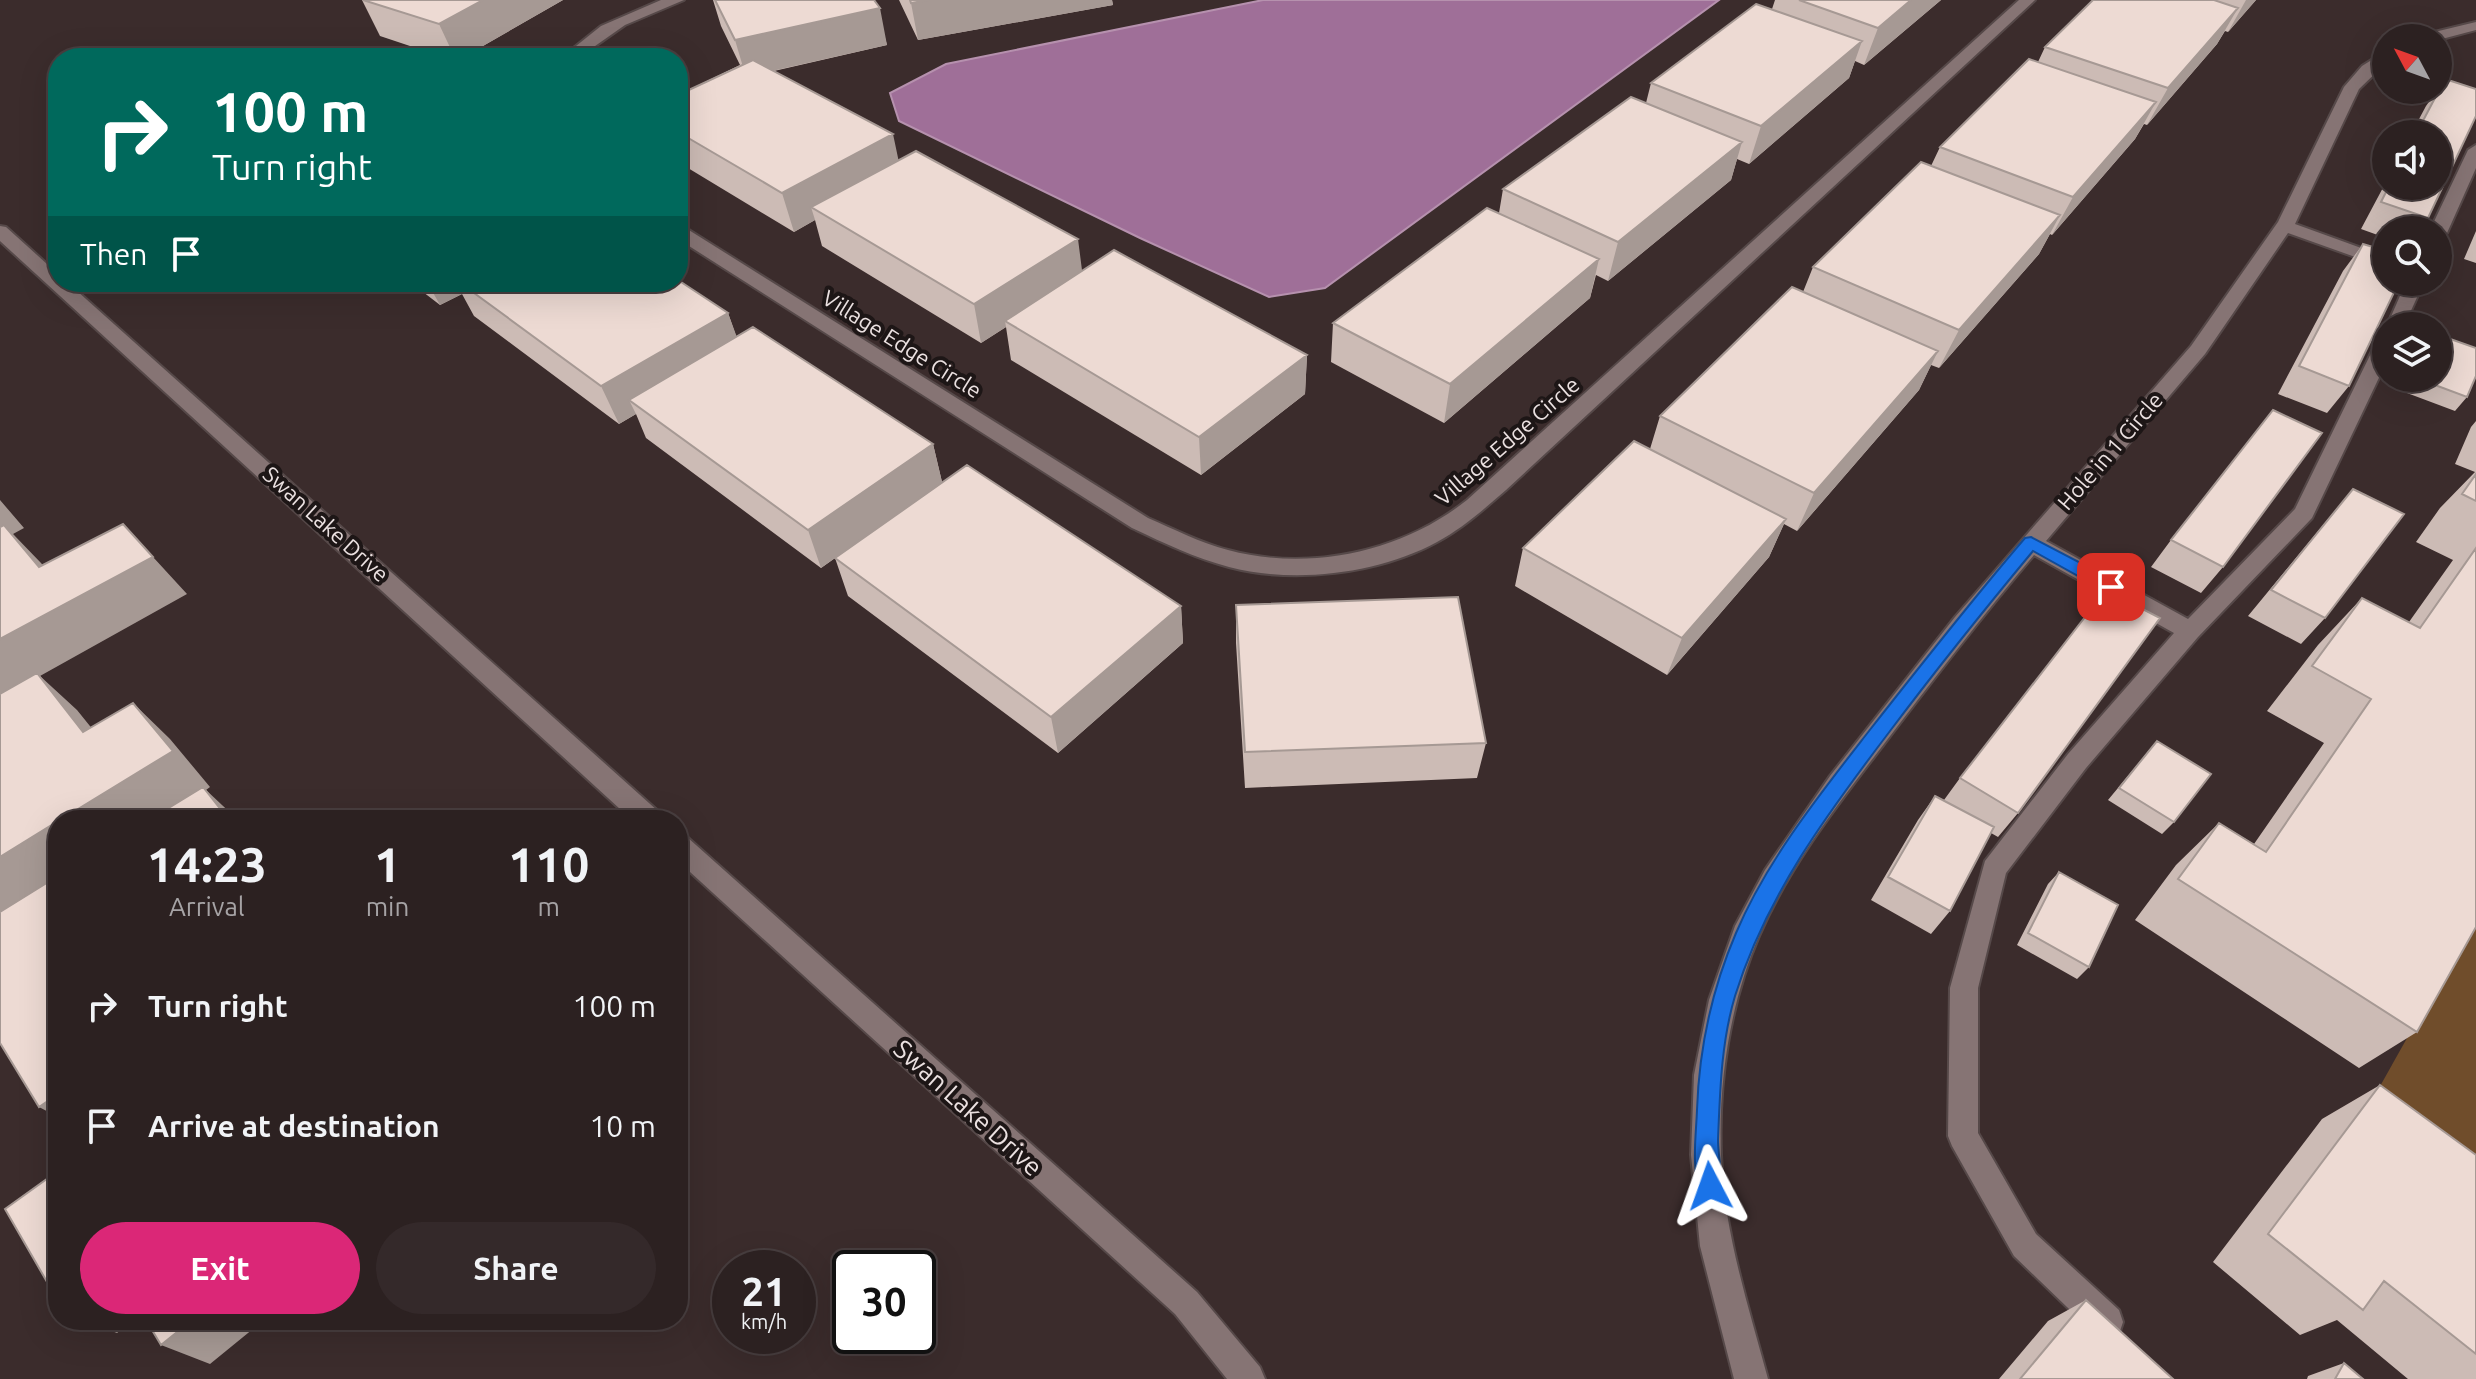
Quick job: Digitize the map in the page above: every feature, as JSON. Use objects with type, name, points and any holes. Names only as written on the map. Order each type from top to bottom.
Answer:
[{"type":"street","points":[[581,48],[606,26],[630,14],[677,0]]},
{"type":"street","name":"Village Edge Circle","points":[[688,237],[1140,523],[1187,545],[1242,562],[1343,564],[1398,548],[1448,525],[1498,485],[2028,0]]},
{"type":"street","points":[[2452,32],[2476,26]]},
{"type":"street","name":"Hole in 1 Circle","points":[[1751,1379],[1716,1246],[1706,1155],[1709,1075],[1727,987],[1745,935],[1774,878],[1831,795],[1963,623],[2198,350],[2284,226],[2352,87],[2372,66]]},
{"type":"street","points":[[2446,216],[2476,150]]},
{"type":"street","points":[[2284,226],[2372,258]]},
{"type":"street","name":"Swan Lake Drive","points":[[0,231],[48,274]]},
{"type":"street","name":"Swan Lake Drive","points":[[67,292],[639,810]]},
{"type":"street","points":[[2123,1338],[2025,1245],[1963,1136],[1964,988],[1994,869],[2077,761],[2190,631],[2304,513],[2372,372]]},
{"type":"street","points":[[2031,543],[2190,631]]},
{"type":"street","name":"Swan Lake Drive","points":[[688,854],[1186,1303],[1248,1379]]},
{"type":"shaded area","points":[[1263,0],[1719,0],[1325,288],[1269,297],[899,121],[890,93],[946,64]]},
{"type":"shaded area","points":[[2476,915],[2476,1199],[2365,1113]]},
{"type":"building","points":[[363,0],[483,0],[439,24]]},
{"type":"building","points":[[715,0],[874,0],[880,8],[735,40]]},
{"type":"building","points":[[1799,0],[1911,0],[1878,28]]},
{"type":"building","points":[[2093,0],[2214,0],[2238,8],[2168,88],[2045,47]]},
{"type":"building","points":[[1756,4],[1862,41],[1761,126],[1651,83]]},
{"type":"building","points":[[2029,59],[2156,102],[2073,197],[1940,147]]},
{"type":"building","points":[[753,60],[893,134],[782,193],[688,138],[688,90]]},
{"type":"building","points":[[2452,81],[2476,89],[2476,116],[2452,167],[2452,120],[2423,120],[2432,104],[2452,104]]},
{"type":"building","points":[[1631,97],[1742,142],[1618,242],[1503,189]]},
{"type":"building","points":[[916,151],[1078,239],[974,304],[811,207]]},
{"type":"building","points":[[1921,162],[2060,215],[1959,330],[1813,267]]},
{"type":"building","points":[[2382,200],[2436,200],[2429,216]]},
{"type":"building","points":[[1487,208],[1599,259],[1450,384],[1333,323]]},
{"type":"building","points":[[2363,244],[2372,247],[2372,296],[2392,296],[2385,312],[2372,312],[2372,338],[2349,386],[2299,366]]},
{"type":"building","points":[[1114,250],[1307,355],[1199,437],[1005,321]]},
{"type":"building","points":[[688,287],[728,313],[601,386],[473,292],[688,292]]},
{"type":"building","points":[[1792,287],[1938,351],[1814,493],[1660,416]]},
{"type":"building","points":[[753,327],[933,444],[808,530],[629,400]]},
{"type":"building","points":[[2452,340],[2476,348],[2476,376],[2467,397],[2452,391]]},
{"type":"building","points":[[2273,410],[2322,433],[2223,567],[2171,540]]},
{"type":"building","points":[[1634,441],[1786,519],[1682,638],[1523,548]]},
{"type":"building","points":[[967,465],[1181,606],[1051,717],[835,558]]},
{"type":"building","points":[[2476,474],[2476,501],[2462,494]]},
{"type":"building","points":[[2353,489],[2404,514],[2325,618],[2271,590]]},
{"type":"building","points":[[123,524],[153,557],[0,639],[0,527],[4,525],[39,567]]},
{"type":"building","points":[[2476,548],[2476,927],[2417,1032],[2178,879],[2219,823],[2266,852],[2371,699],[2312,666],[2362,598],[2420,628]]},
{"type":"building","points":[[2106,590],[2160,618],[2018,813],[1960,778]]},
{"type":"building","points":[[1458,597],[1486,743],[1245,752],[1236,605]]},
{"type":"building","points":[[37,673],[83,732],[133,703],[173,751],[76,810],[48,810],[48,827],[0,857],[0,694]]},
{"type":"building","points":[[2157,741],[2211,774],[2174,822],[2119,788]]},
{"type":"building","points":[[203,787],[221,810],[165,810]]},
{"type":"building","points":[[1935,796],[1994,827],[1950,911],[1888,877]]},
{"type":"building","points":[[2059,872],[2118,905],[2089,967],[2028,933]]},
{"type":"building","points":[[48,882],[48,1101],[39,1107],[0,1043],[0,912]]},
{"type":"building","points":[[2380,1085],[2476,1155],[2476,1354],[2384,1281],[2363,1310],[2268,1234]]},
{"type":"building","points":[[48,1178],[48,1284],[5,1209]]},
{"type":"building","points":[[2086,1300],[2173,1379],[2020,1379]]},
{"type":"building","points":[[152,1330],[180,1330],[161,1345]]},
{"type":"building","points":[[2344,1363],[2363,1379],[2335,1379]]},
{"type":"route","points":[[1710,1186],[1706,1155],[1709,1075],[1723,1000],[1745,935],[1774,878],[1839,783],[1963,623],[2031,543],[2111,587]]}]
